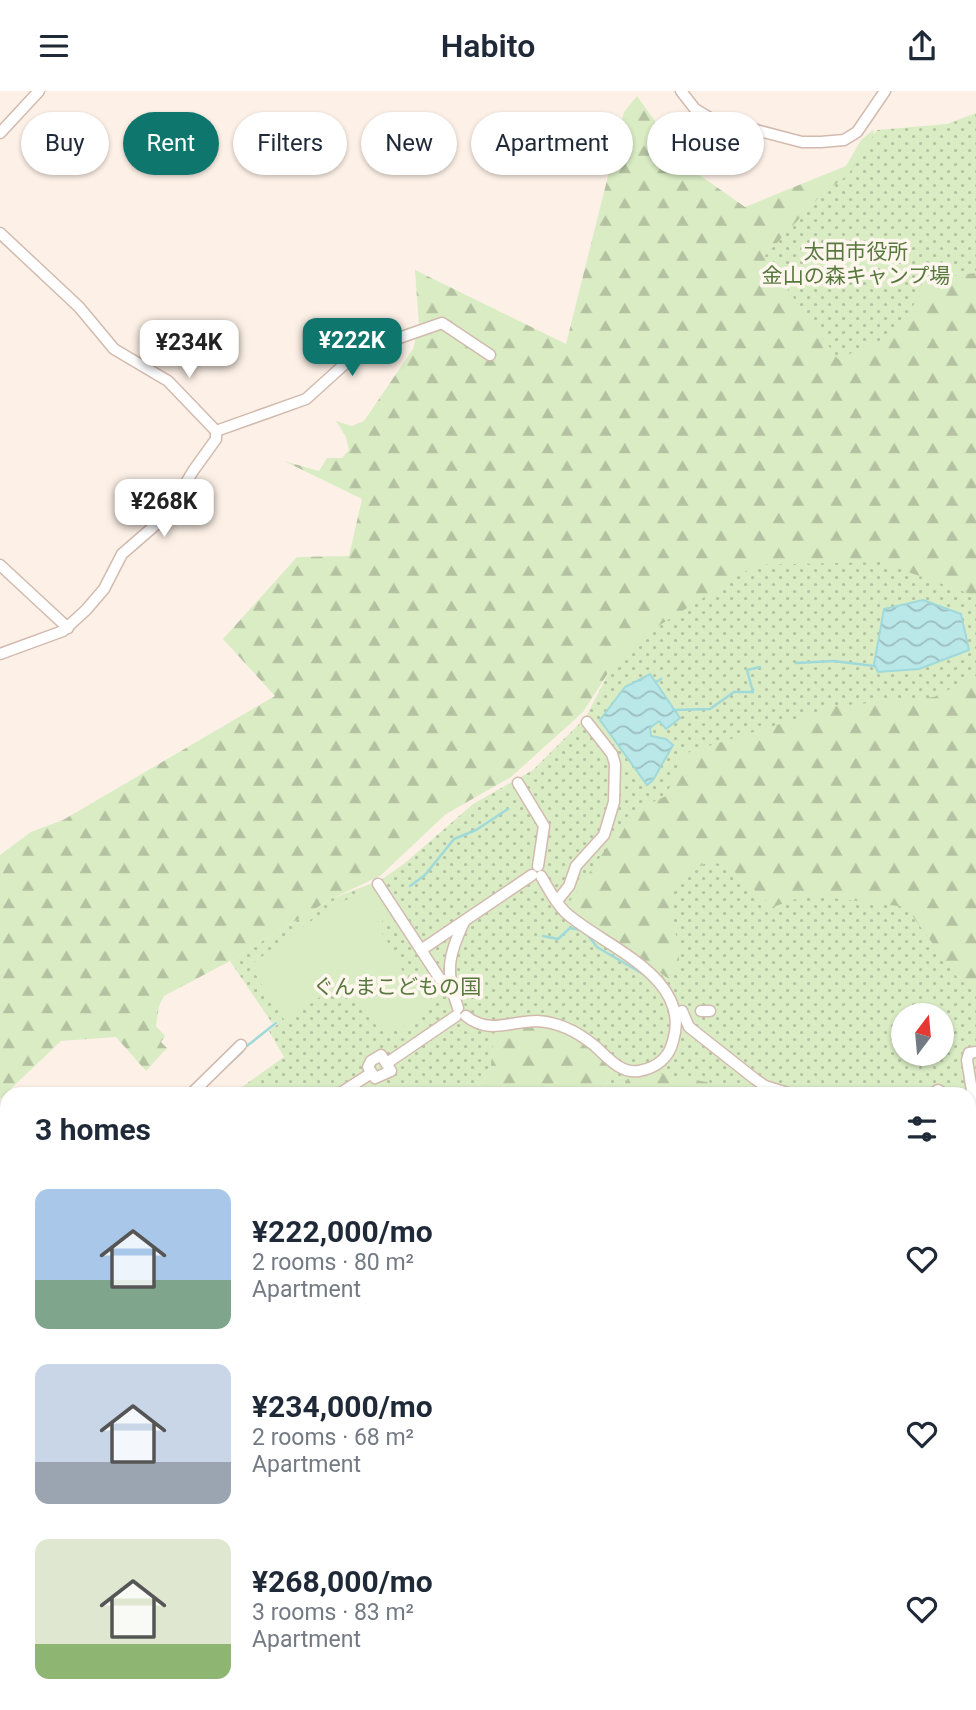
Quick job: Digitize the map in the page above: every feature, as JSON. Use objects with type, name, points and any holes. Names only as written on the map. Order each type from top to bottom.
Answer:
[{"type":"street","points":[[0,133],[39,91]]},
{"type":"street","points":[[681,91],[695,109],[710,118],[802,142],[821,142],[844,139],[857,132],[885,91]]},
{"type":"street","points":[[0,233],[79,307],[114,349],[169,381],[216,431],[216,439],[192,471],[167,515],[122,554],[104,589],[68,628],[0,654]]},
{"type":"street","points":[[216,431],[306,399],[347,362],[376,346],[442,323],[490,355]]},
{"type":"street","points":[[0,565],[68,628]]},
{"type":"street","points":[[557,901],[569,886],[576,866],[604,835],[614,802],[615,764],[612,754],[587,722]]},
{"type":"street","points":[[518,783],[544,826],[537,872],[557,901],[567,913],[649,973],[670,997],[692,1011]]},
{"type":"street","points":[[421,950],[537,872]]},
{"type":"street","points":[[378,884],[440,979],[449,982]]},
{"type":"street","points":[[464,921],[452,949],[449,982],[460,1013],[488,1028],[535,1021],[560,1025],[583,1037],[621,1068],[634,1072],[654,1067],[667,1057],[675,1033],[692,1011]]},
{"type":"street","points":[[692,1011],[689,1027],[768,1087]]},
{"type":"street","points":[[390,1061],[460,1013]]},
{"type":"street","points":[[198,1087],[241,1045]]},
{"type":"street","points":[[971,1087],[967,1060],[969,1053],[976,1052]]},
{"type":"street","points":[[350,1087],[370,1074]]},
{"type":"green space","points":[[637,96],[648,112],[647,175],[699,175],[745,207],[846,166],[861,140],[873,130],[889,202],[976,146],[976,999],[686,971],[668,979],[566,907],[610,670],[583,712],[511,777],[446,814],[380,876],[333,898],[230,961],[164,996],[159,1006],[156,1026],[165,1036],[161,1042],[167,1048],[146,1071],[116,1037],[61,1041],[13,1087],[0,1087],[0,855],[31,832],[63,820],[275,696],[223,639],[297,557],[349,556],[362,499],[284,461],[319,471],[327,458],[342,458],[349,450],[346,437],[336,421],[352,426],[364,421],[413,349],[419,326],[415,270],[566,344],[608,175],[633,175],[633,112],[624,112]]},
{"type":"green space","name":"太田市役所 金山の森キャンプ場","points":[[976,113],[976,273],[932,278],[893,335],[838,359],[764,257],[821,195],[848,175],[877,130],[947,124]]},
{"type":"green space","name":"ぐんまこどもの国","points":[[880,562],[976,596],[976,676],[934,697],[837,706],[683,754],[666,796],[631,812],[566,907],[669,979],[680,967],[671,898],[680,877],[706,863],[726,864],[773,907],[807,895],[906,907],[957,977],[976,988],[976,1087],[733,1087],[653,1072],[629,1076],[623,1087],[604,1087],[614,1067],[572,1036],[546,1027],[532,1027],[494,1033],[490,1073],[477,1087],[242,1087],[284,1057],[269,1031],[278,1024],[277,1021],[272,1023],[230,961],[333,898],[381,880],[405,863],[473,804],[533,770],[586,717],[613,664],[639,638],[756,565]]},
{"type":"green space","points":[[372,889],[379,891],[397,920],[389,918],[382,921],[381,932],[402,963],[399,965],[412,986],[416,984],[431,1008],[397,1031],[378,1028],[345,980],[285,1021],[254,972],[253,963],[332,906]]},
{"type":"green space","points":[[540,1025],[562,1029],[614,1067],[604,1087],[477,1087],[490,1073],[494,1033]]},
{"type":"green space","points":[[976,1034],[976,1087],[623,1087],[629,1076],[653,1072],[891,1056],[891,1066],[954,1066],[954,1046]]},
{"type":"water","points":[[923,600],[961,614],[969,650],[919,669],[878,672],[874,664],[884,609]]},
{"type":"water","points":[[650,674],[680,718],[666,729],[659,721],[650,728],[651,736],[666,739],[673,745],[653,780],[647,785],[600,720],[625,687]]},
{"type":"waterway","points":[[796,663],[834,661],[874,666]]},
{"type":"waterway","points":[[673,710],[710,709],[734,692],[753,692],[747,670],[760,667]]},
{"type":"waterway","points":[[656,682],[661,679]]},
{"type":"waterway","points":[[410,886],[425,875],[454,839],[476,830],[508,809]]},
{"type":"waterway","points":[[543,936],[558,939],[570,928],[580,930]]},
{"type":"waterway","points":[[586,933],[597,947],[648,977]]},
{"type":"waterway","points":[[247,1046],[276,1023]]},
{"type":"waterway","points":[[229,1064],[242,1052]]}]
